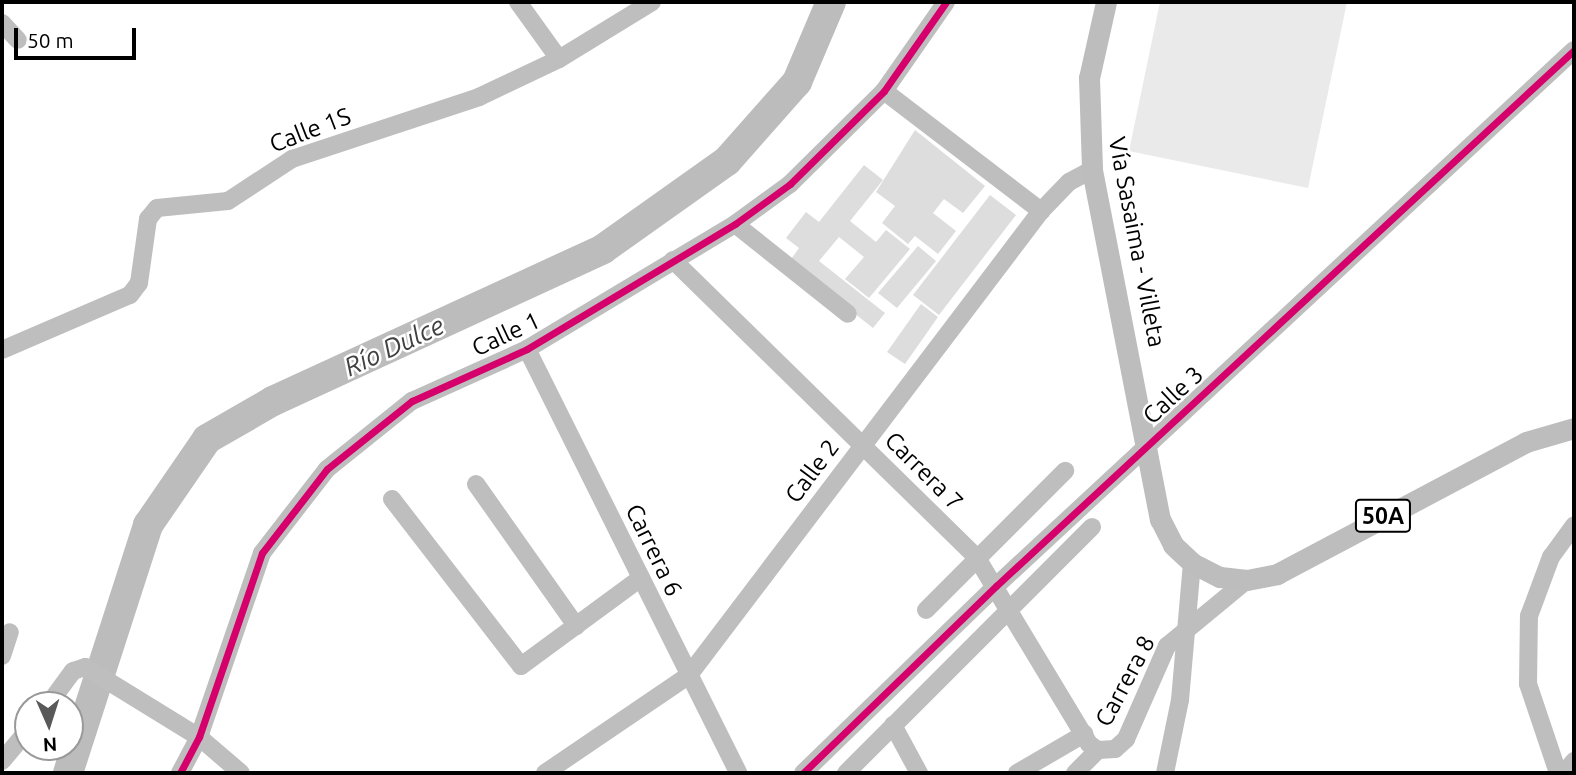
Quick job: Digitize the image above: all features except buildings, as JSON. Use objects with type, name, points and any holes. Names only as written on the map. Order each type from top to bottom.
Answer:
[{"type":"main road","name":"Vía Sasaima - Villeta","points":[[1106,2],[1089,78],[1093,170],[1134,366],[1160,519],[1173,545],[1192,563],[1220,577],[1247,580],[1277,574],[1526,442],[1574,428]]},
{"type":"street","points":[[518,2],[559,59]]},
{"type":"street","name":"Calle 1S","points":[[2,350],[130,295],[139,283],[148,219],[157,208],[228,201],[292,159],[479,97],[559,59],[652,2]]},
{"type":"street","name":"Calle 1","points":[[180,773],[200,737],[262,554],[291,511],[327,469],[412,401],[527,349],[735,223],[790,184],[884,91],[946,2]]},
{"type":"street","points":[[2,23],[18,40]]},
{"type":"street","name":"Calle 3","points":[[803,773],[996,586],[1574,50]]},
{"type":"street","points":[[884,91],[1041,211]]},
{"type":"street","name":"Calle 2","points":[[545,773],[689,675],[1041,211],[1069,182],[1093,170]]},
{"type":"street","points":[[735,223],[848,314]]},
{"type":"street","name":"Carrera 7","points":[[673,260],[977,558],[1010,607],[1084,734],[1098,750]]},
{"type":"street","name":"Carrera 6","points":[[527,349],[738,773]]},
{"type":"street","points":[[926,610],[1065,471]]},
{"type":"street","points":[[476,484],[576,626]]},
{"type":"street","points":[[392,499],[521,666],[641,578]]},
{"type":"street","points":[[1558,773],[1528,684],[1529,616],[1551,557],[1574,525]]},
{"type":"street","points":[[846,773],[1092,527]]},
{"type":"street","points":[[1165,773],[1180,700],[1192,563]]},
{"type":"street","points":[[1185,633],[1247,580]]},
{"type":"street","points":[[2,656],[10,632]]},
{"type":"street","name":"Carrera 8","points":[[1075,773],[1098,750],[1115,749],[1126,738],[1158,660],[1185,633]]},
{"type":"street","points":[[58,691],[73,671],[85,667],[200,737],[241,773]]},
{"type":"street","points":[[893,725],[919,773]]},
{"type":"street","points":[[1017,773],[1084,734]]},
{"type":"street","points":[[2,761],[14,747]]},
{"type":"street","points":[[1564,773],[1574,761]]},
{"type":"shaded area","points":[[1160,2],[1347,2],[1308,188],[1129,151]]},
{"type":"waterway","name":"Río Dulce","points":[[68,773],[148,525],[207,439],[273,401],[603,249],[727,161],[797,82],[831,2]]},
{"type":"cycle path","points":[[180,773],[199,737],[262,553],[327,469],[412,401],[527,349],[735,224],[790,184],[884,91],[946,2]]},
{"type":"cycle path","points":[[803,773],[996,586],[1574,50]]}]
